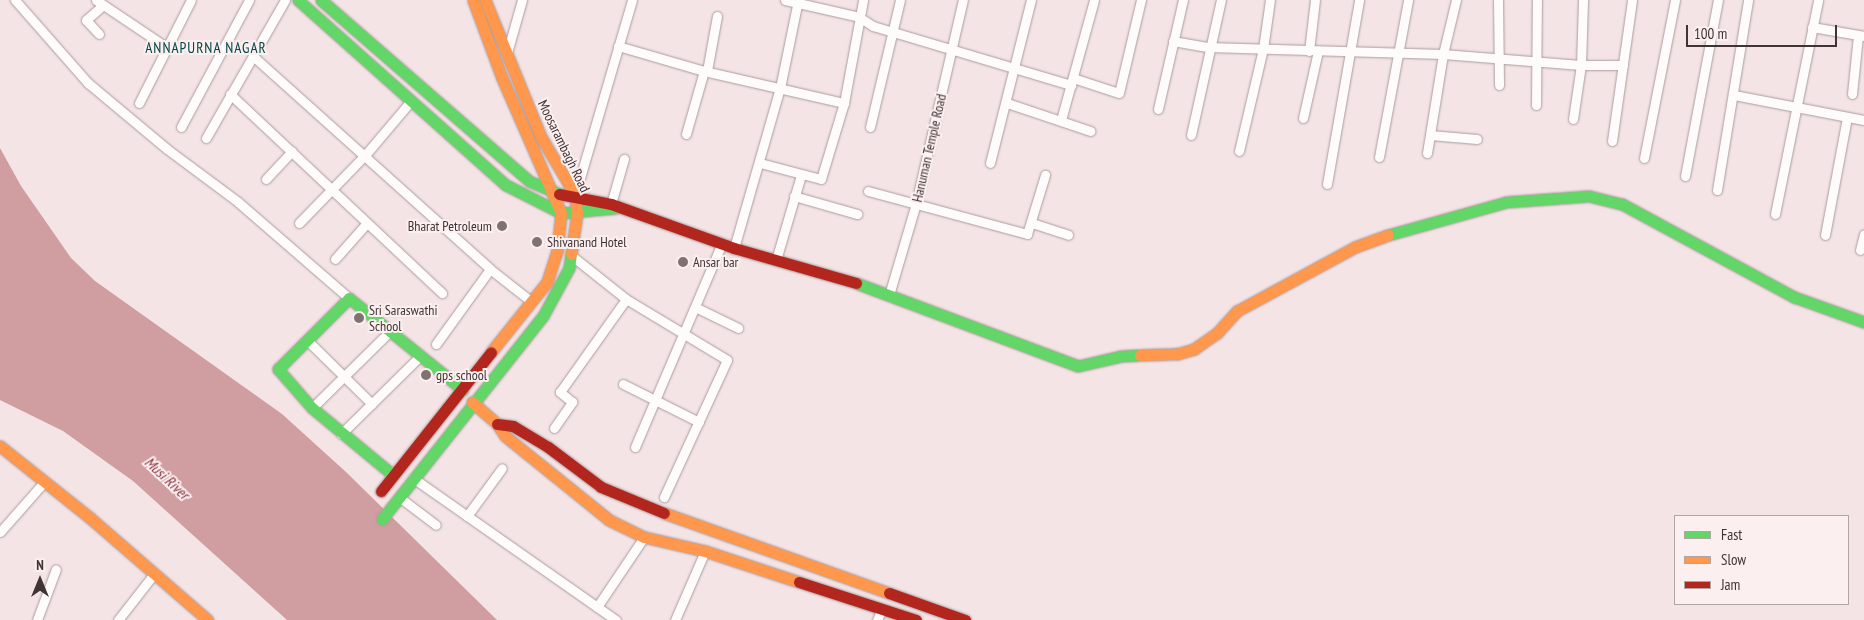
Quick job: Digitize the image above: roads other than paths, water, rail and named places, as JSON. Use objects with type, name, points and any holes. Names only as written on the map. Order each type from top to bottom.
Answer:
[{"type":"street","points":[[15,0],[88,83],[167,149],[238,202],[349,298],[463,390]]},
{"type":"street","points":[[181,127],[248,0]]},
{"type":"street","points":[[206,138],[285,0]]},
{"type":"street","points":[[298,0],[410,102],[506,185],[530,200],[561,213],[577,213],[614,206]]},
{"type":"street","points":[[321,0],[528,181],[554,193],[575,195],[614,206],[734,248],[889,295],[1078,366],[1121,356],[1177,354],[1202,343],[1245,306],[1299,276],[1381,236],[1506,202],[1540,197],[1589,196],[1622,204],[1812,305],[1864,322]]},
{"type":"street","name":"Moosarambagh Road","points":[[473,0],[502,78],[554,193],[561,213]]},
{"type":"street","name":"Moosarambagh Road","points":[[382,519],[472,402],[543,316],[566,278],[572,256],[577,213],[575,195],[541,137],[485,0]]},
{"type":"street","points":[[507,56],[522,0]]},
{"type":"street","points":[[575,195],[632,0]]},
{"type":"street","points":[[785,0],[859,17],[873,26],[951,48],[1014,70],[1119,93],[1141,0]]},
{"type":"street","points":[[760,163],[821,179],[844,103],[863,0]]},
{"type":"street","points":[[870,127],[900,0]]},
{"type":"street","name":"Hanuman Temple Road","points":[[889,295],[916,203],[963,0]]},
{"type":"street","points":[[990,163],[1031,0]]},
{"type":"street","points":[[1061,120],[1094,0]]},
{"type":"street","points":[[1158,109],[1183,0]]},
{"type":"street","points":[[1191,135],[1208,47],[1221,0]]},
{"type":"street","points":[[1239,151],[1263,49],[1270,0]]},
{"type":"street","points":[[1303,118],[1313,51],[1315,0]]},
{"type":"street","points":[[1327,184],[1352,52],[1359,0]]},
{"type":"street","points":[[1379,157],[1400,52],[1408,0]]},
{"type":"street","points":[[1427,153],[1443,54],[1456,0]]},
{"type":"street","points":[[1498,0],[1499,85]]},
{"type":"street","points":[[1536,106],[1537,0]]},
{"type":"street","points":[[1573,119],[1581,65],[1583,0]]},
{"type":"street","points":[[1612,141],[1632,0]]},
{"type":"street","points":[[1644,158],[1675,0]]},
{"type":"street","points":[[1685,176],[1718,0]]},
{"type":"street","points":[[1718,190],[1748,0]]},
{"type":"street","points":[[1775,214],[1818,0]]},
{"type":"street","points":[[139,103],[189,1]]},
{"type":"street","points":[[734,248],[760,163],[780,88],[797,2]]},
{"type":"street","points":[[99,34],[86,20],[99,3],[166,47]]},
{"type":"street","points":[[686,134],[706,71],[717,16]]},
{"type":"street","points":[[1812,27],[1861,36],[1852,94]]},
{"type":"street","points":[[1173,42],[1208,47],[1400,52],[1581,65],[1623,65]]},
{"type":"street","points":[[618,46],[706,71],[844,103]]},
{"type":"street","points":[[254,57],[366,154],[490,269],[532,302]]},
{"type":"street","points":[[230,94],[442,293]]},
{"type":"street","points":[[1734,95],[1864,120]]},
{"type":"street","points":[[299,223],[366,154],[410,102]]},
{"type":"street","points":[[1006,103],[1090,130]]},
{"type":"street","points":[[1825,235],[1847,118]]},
{"type":"street","points":[[1430,134],[1477,139]]},
{"type":"street","points":[[266,179],[292,151]]},
{"type":"street","points":[[614,206],[624,159]]},
{"type":"street","points":[[776,260],[801,174]]},
{"type":"street","points":[[868,191],[1026,234],[1032,223],[1045,175]]},
{"type":"street","points":[[794,196],[857,214]]},
{"type":"street","points":[[381,491],[532,302],[552,270],[561,213]]},
{"type":"street","points":[[335,259],[367,223]]},
{"type":"street","points":[[1032,223],[1068,235]]},
{"type":"street","points":[[1860,250],[1864,234]]},
{"type":"street","points":[[634,447],[722,243]]},
{"type":"street","points":[[572,256],[626,299],[683,336],[728,360],[664,498]]},
{"type":"street","points":[[436,344],[490,269]]},
{"type":"street","points":[[349,298],[278,369],[312,408],[341,434],[393,475]]},
{"type":"street","points":[[554,428],[572,402],[560,392],[626,299]]},
{"type":"street","points":[[695,307],[738,328]]},
{"type":"street","points":[[312,408],[346,377],[391,330]]},
{"type":"street","points":[[306,340],[372,404]]},
{"type":"street","points":[[341,434],[420,356]]},
{"type":"street","points":[[623,384],[654,402],[699,422]]},
{"type":"street","points":[[472,402],[497,424],[505,436],[608,520],[644,537],[705,551],[916,620]]},
{"type":"street","points":[[497,424],[513,426],[601,487],[626,500],[965,620]]},
{"type":"street","points":[[0,446],[45,481],[208,620]]},
{"type":"street","points":[[467,516],[502,468]]},
{"type":"street","points":[[413,478],[616,620]]},
{"type":"street","points":[[0,532],[45,481]]},
{"type":"street","points":[[399,497],[436,526]]},
{"type":"street","points":[[597,608],[644,537]]},
{"type":"street","points":[[675,620],[705,551]]},
{"type":"street","points":[[37,620],[56,569]]},
{"type":"street","points":[[118,620],[154,574]]},
{"type":"street","points":[[877,620],[882,609]]},
{"type":"water","name":"Musi River","points":[[0,148],[21,186],[71,258],[95,281],[282,414],[346,472],[497,620],[287,620],[133,481],[63,431],[0,400]]},
{"type":"place","name":"Bharat Petroleum","points":[[502,226]]},
{"type":"place","name":"Shivanand Hotel","points":[[537,242]]},
{"type":"place","name":"Ansar bar","points":[[683,262]]},
{"type":"place","name":"Sri Saraswathi School","points":[[359,318]]},
{"type":"place","name":"gps school","points":[[426,375]]},
{"type":"district","name":"ANNAPURNA NAGAR","points":[[206,48]]}]
